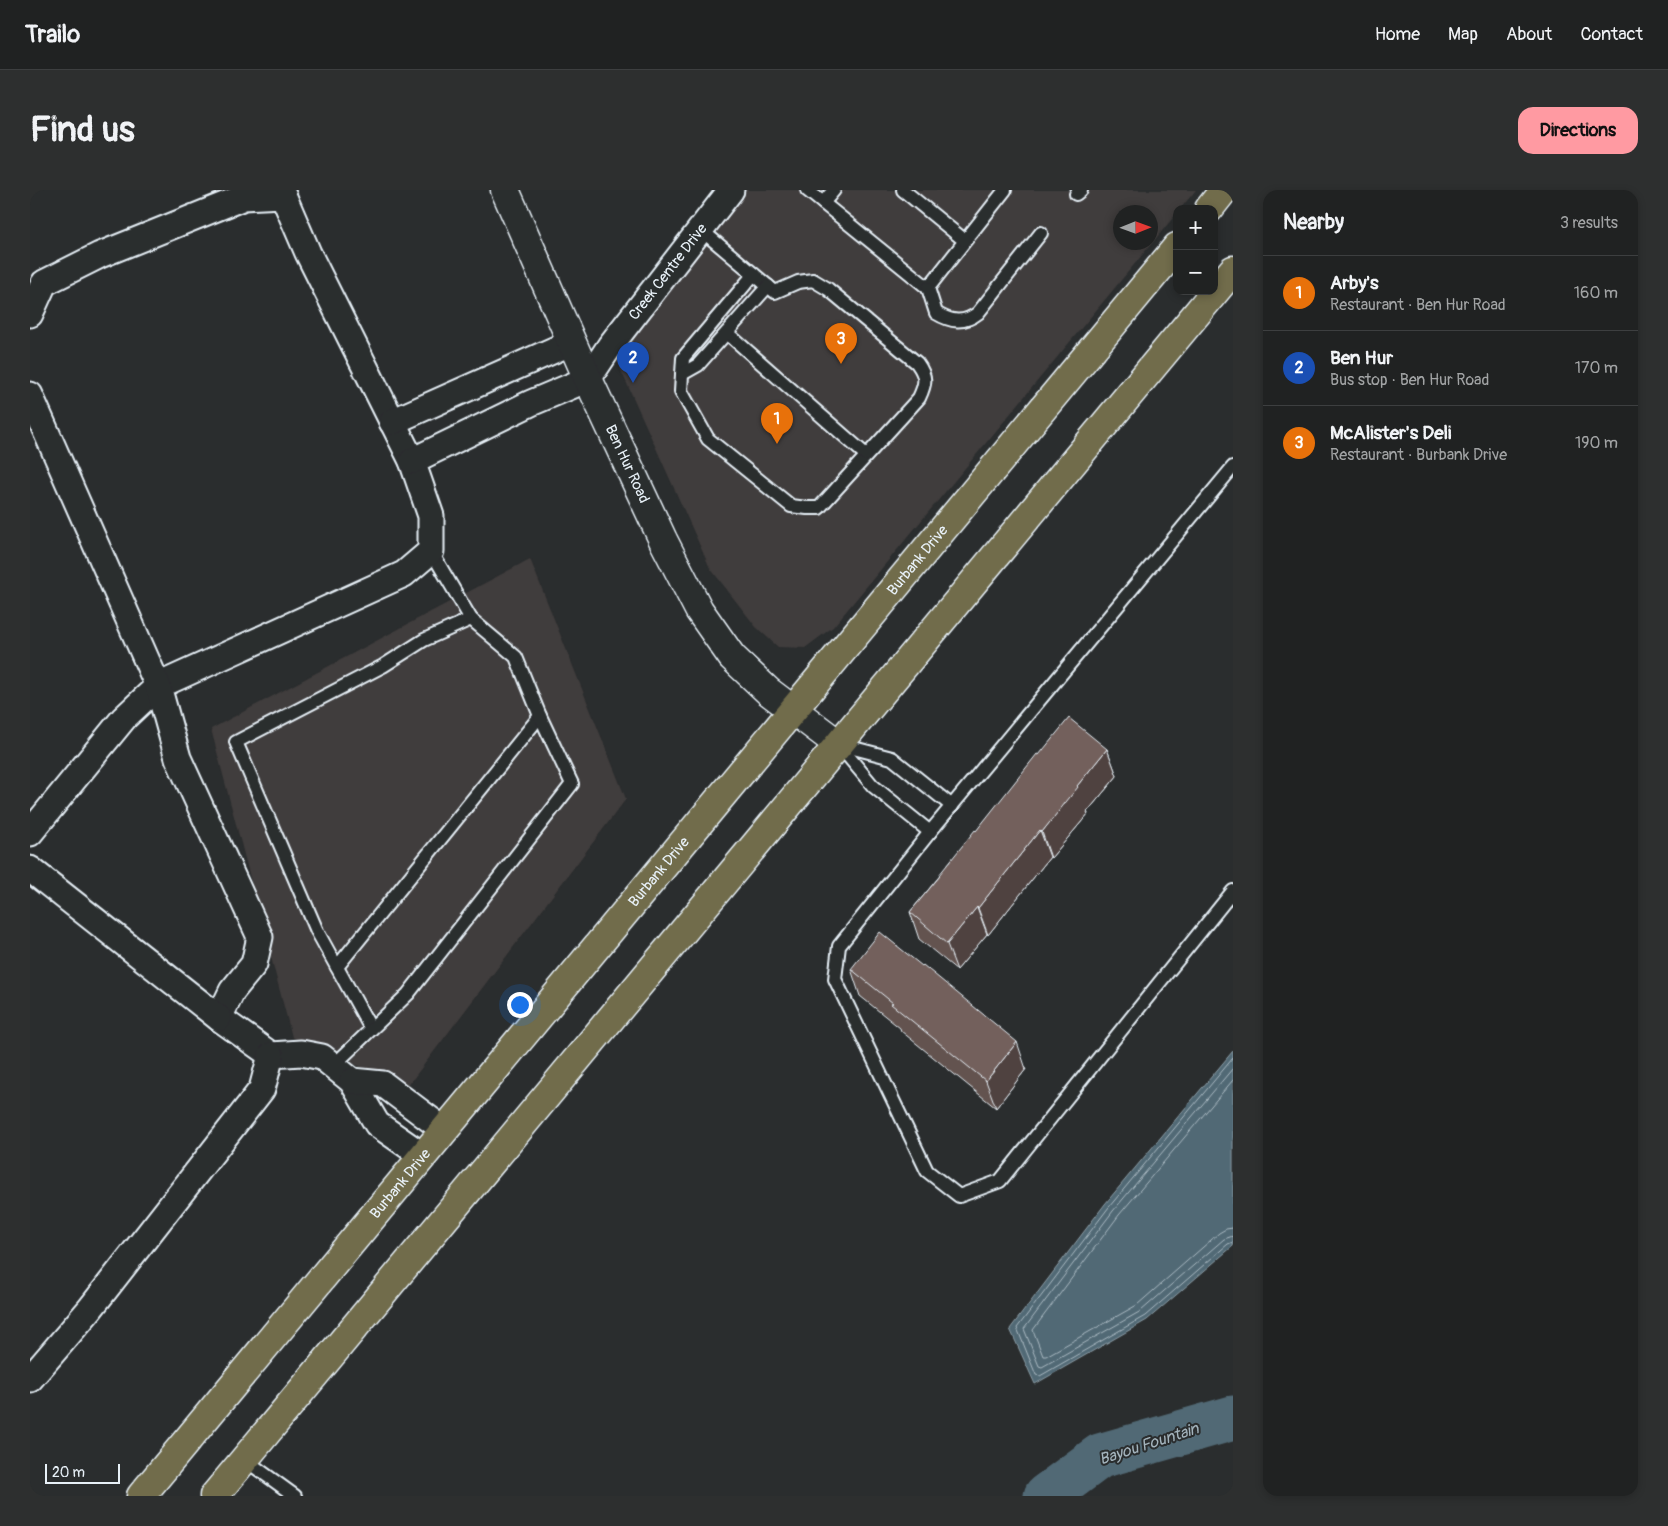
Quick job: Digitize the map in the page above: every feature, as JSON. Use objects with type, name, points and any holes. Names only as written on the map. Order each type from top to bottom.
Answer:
[{"type":"main road","points":[[1212,205],[1224,190]]},
{"type":"main road","name":"Burbank Drive","points":[[141,1496],[1175,250]]},
{"type":"main road","points":[[214,1496],[1233,270]]},
{"type":"street","name":"Ben Hur Road","points":[[505,190],[588,379],[663,540],[699,610],[732,657],[768,691],[838,744]]},
{"type":"street","name":"Creek Centre Drive","points":[[588,379],[610,346],[731,190]]},
{"type":"street","points":[[30,314],[44,282],[100,255],[244,197],[283,194],[308,253],[412,461],[430,516],[431,551],[404,574],[158,686],[124,718],[30,833]]},
{"type":"street","points":[[392,422],[572,342]]},
{"type":"street","points":[[412,461],[588,379]]},
{"type":"street","points":[[30,395],[158,686],[178,758],[260,937],[254,964],[232,990],[219,1018]]},
{"type":"street","points":[[30,869],[219,1018],[271,1055],[301,1053],[322,1057],[343,1073],[376,1124],[422,1156]]},
{"type":"street","points":[[32,1372],[90,1309],[262,1089],[271,1055]]},
{"type":"street","points":[[343,1073],[383,1084],[444,1130]]},
{"type":"lane","points":[[807,190],[928,288],[936,313],[947,319],[960,322],[978,313],[1041,233]]},
{"type":"lane","points":[[823,203],[834,190]]},
{"type":"lane","points":[[903,190],[964,240]]},
{"type":"lane","points":[[928,288],[1005,190]]},
{"type":"lane","points":[[700,229],[754,274],[775,292],[798,282],[813,280],[828,289],[917,363],[924,373],[924,386],[919,398],[818,508],[791,506],[708,439],[681,391],[683,358],[754,274]]},
{"type":"lane","points":[[682,374],[698,366],[768,286]]},
{"type":"lane","points":[[727,333],[866,455]]},
{"type":"lane","points":[[1233,467],[930,832],[839,946],[835,979],[927,1171],[959,1196],[1000,1181],[1233,891]]},
{"type":"lane","points":[[343,1073],[371,1029],[408,994],[572,784],[540,716],[516,657],[471,619],[431,551]]},
{"type":"lane","points":[[371,1029],[317,931],[236,742],[383,666],[424,640],[471,619]]},
{"type":"lane","points":[[337,967],[540,716]]},
{"type":"lane","points":[[838,744],[892,758],[952,806]]},
{"type":"lane","points":[[838,744],[873,786],[930,832]]},
{"type":"lane","points":[[244,1459],[295,1496]]},
{"type":"shaded area","points":[[739,190],[1196,190],[1183,205],[1173,205],[1173,218],[1158,236],[1158,205],[1113,205],[1113,250],[1146,250],[833,627],[805,648],[778,647],[756,627],[710,568],[610,346]]},
{"type":"shaded area","points":[[530,559],[626,799],[407,1087],[292,1037],[211,729]]},
{"type":"water","points":[[1233,1051],[1233,1246],[1147,1320],[1035,1384],[1010,1329],[1105,1204]]},
{"type":"building","points":[[1069,718],[1107,749],[1042,832],[1040,830],[947,944],[910,912],[1037,754],[1039,755]]},
{"type":"building","points":[[880,932],[1017,1042],[986,1081],[851,969]]},
{"type":"waterway","name":"Bayou Fountain","points":[[1046,1496],[1100,1456],[1233,1418]]},
{"type":"place","name":"McAlister's Deli","points":[[841,364]]},
{"type":"place","name":"Ben Hur","points":[[633,383]]},
{"type":"place","name":"Arby's","points":[[777,444]]}]
